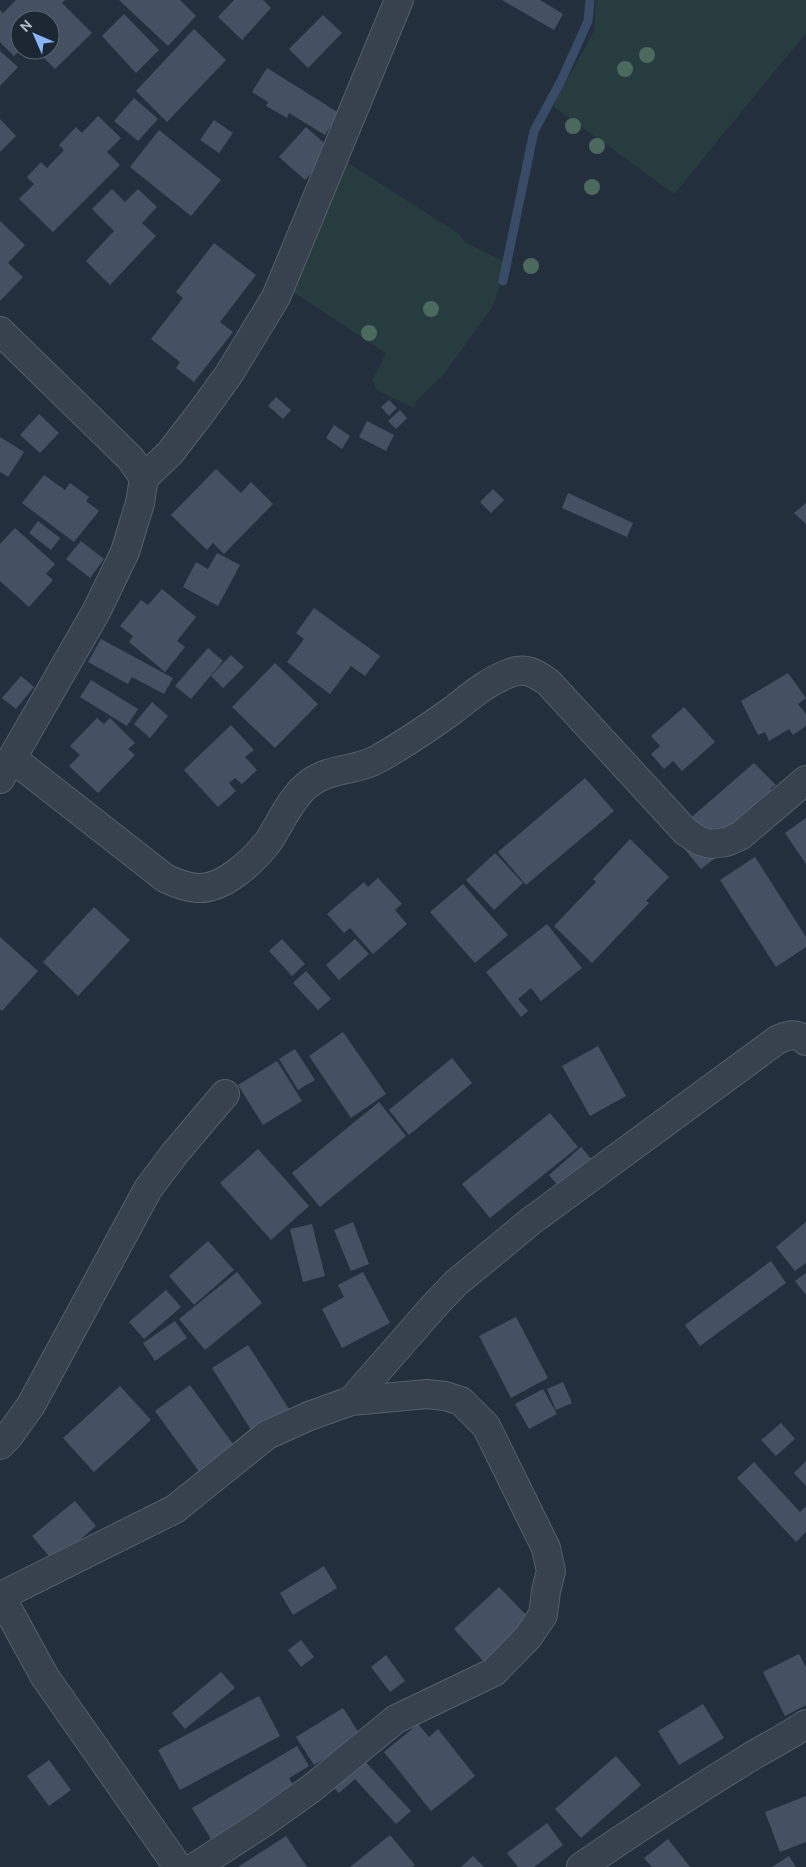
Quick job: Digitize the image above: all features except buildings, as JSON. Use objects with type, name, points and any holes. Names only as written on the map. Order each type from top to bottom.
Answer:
[{"type":"street","points":[[399,0],[276,297],[229,374],[170,453],[144,478],[140,503],[125,552],[96,612],[6,769],[165,878],[179,885],[199,888],[222,883],[255,857],[267,843],[300,793],[315,779],[330,772],[360,767],[372,762],[423,731],[492,680],[512,672],[531,670],[548,682],[686,832],[700,841],[711,844],[726,842],[740,836],[806,780]]},
{"type":"street","points":[[0,331],[131,459],[144,478]]},
{"type":"street","points":[[351,1401],[456,1283],[531,1221],[777,1040],[791,1034],[801,1037],[806,1041]]},
{"type":"street","points":[[0,1445],[31,1406],[148,1189],[175,1153],[225,1094]]},
{"type":"street","points":[[178,1867],[45,1678],[0,1596],[174,1509],[267,1435],[309,1416],[351,1401],[427,1394],[445,1396],[460,1401],[486,1426],[546,1548],[550,1571],[543,1615],[528,1637],[494,1672],[396,1719],[312,1788],[263,1823],[195,1867]]},
{"type":"street","points":[[581,1867],[637,1828],[746,1759],[792,1734],[806,1724]]},
{"type":"green space","points":[[596,0],[806,0],[806,33],[674,194],[553,106],[594,31]]},
{"type":"green space","points":[[345,161],[459,234],[465,242],[507,263],[493,306],[444,374],[417,400],[414,408],[378,391],[372,381],[386,353],[293,292]]},
{"type":"waterway","points":[[503,281],[534,131],[561,81],[588,21],[590,0]]}]
